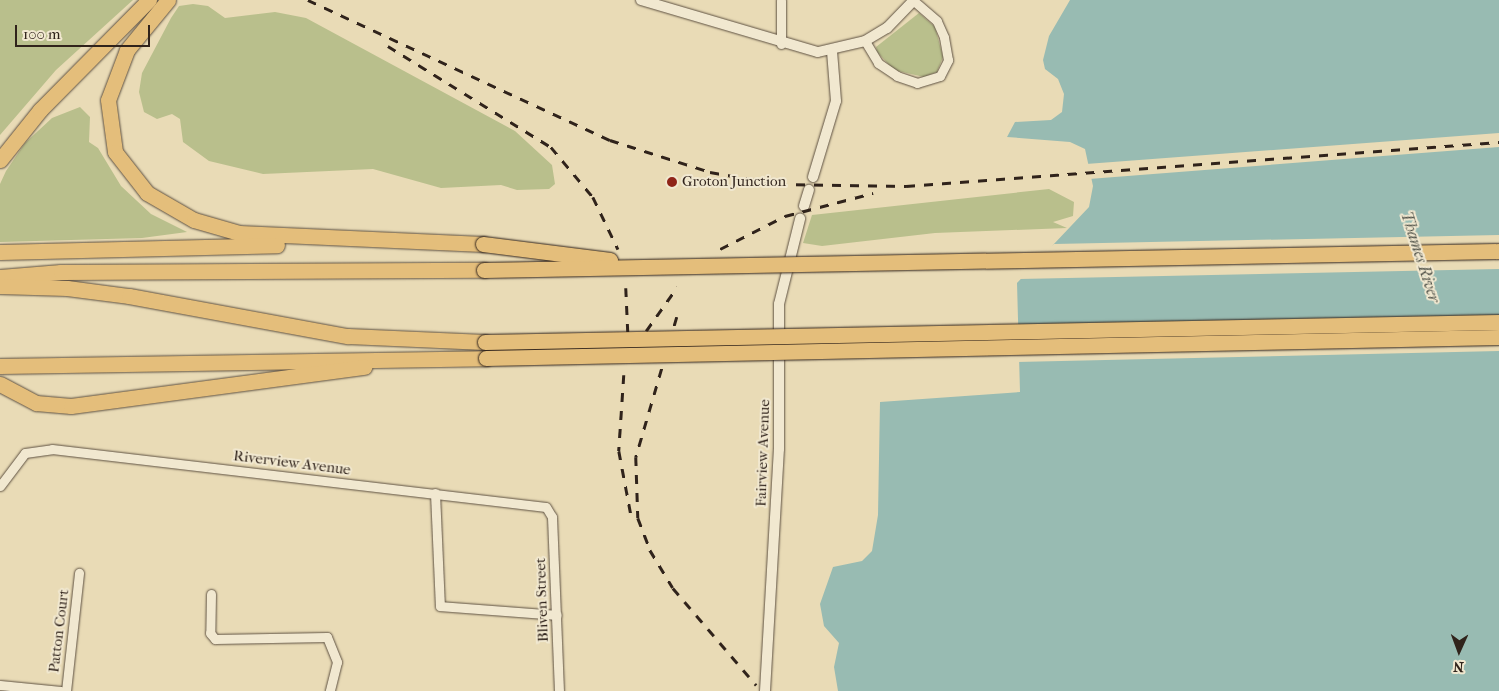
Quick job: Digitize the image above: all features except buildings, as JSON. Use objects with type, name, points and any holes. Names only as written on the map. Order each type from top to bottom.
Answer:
[{"type":"highway","points":[[0,160],[40,110],[149,0]]},
{"type":"highway","points":[[168,0],[127,50],[109,95],[112,144],[137,183],[178,213],[227,231],[483,244],[689,267]]},
{"type":"highway","points":[[0,252],[413,241]]},
{"type":"highway","points":[[0,277],[61,272],[484,270],[1499,251]]},
{"type":"highway","points":[[0,286],[129,296],[348,336],[485,342],[1499,322]]},
{"type":"highway","points":[[5,365],[486,358],[1499,338]]},
{"type":"highway","points":[[0,384],[36,403],[71,406],[350,370],[389,358]]},
{"type":"street","points":[[641,0],[781,44],[832,51],[865,41],[887,28],[914,0],[936,21],[944,37],[948,60],[940,76],[917,83],[897,76],[878,63],[865,41]]},
{"type":"street","points":[[781,0],[781,44]]},
{"type":"street","points":[[813,177],[836,100],[832,51]]},
{"type":"street","points":[[804,206],[809,190]]},
{"type":"street","name":"Fairview Avenue","points":[[766,687],[778,468],[779,304],[800,219]]},
{"type":"street","name":"Riverview Avenue","points":[[0,486],[21,457],[32,450],[435,493],[548,509]]},
{"type":"street","points":[[435,493],[440,606],[557,615]]},
{"type":"street","name":"Bliven Street","points":[[548,509],[557,615],[559,691]]},
{"type":"street","name":"Patton Court","points":[[66,691],[80,573]]},
{"type":"street","points":[[211,594],[210,633],[215,639],[327,637],[337,662],[330,691]]},
{"type":"street","points":[[0,685],[10,689],[61,691]]},
{"type":"green space","points":[[0,0],[133,0],[56,70],[0,135]]},
{"type":"green space","points":[[193,4],[208,6],[225,18],[275,12],[306,18],[515,131],[552,165],[555,184],[549,189],[517,190],[501,185],[441,188],[373,169],[263,174],[209,161],[183,142],[180,119],[172,114],[157,119],[144,112],[139,92],[142,73],[171,18],[179,6]]},
{"type":"green space","points":[[919,13],[935,27],[943,57],[937,72],[924,77],[894,70],[877,52],[876,47]]},
{"type":"green space","points":[[80,107],[90,117],[89,142],[98,148],[121,186],[151,214],[187,232],[142,238],[0,242],[0,184],[6,171],[25,143],[52,118]]},
{"type":"green space","points":[[1049,189],[1074,202],[1073,216],[1053,222],[1067,228],[935,233],[822,246],[803,243],[812,215]]},
{"type":"water","name":"Thames River","points":[[1070,0],[1499,0],[1499,691],[838,691],[834,667],[839,643],[824,626],[820,604],[833,567],[862,561],[872,551],[878,515],[880,402],[1020,392],[1017,283],[1089,207],[1093,186],[1085,149],[1070,142],[1007,137],[1015,122],[1051,120],[1062,112],[1064,94],[1058,79],[1045,69],[1043,60],[1049,36]]},
{"type":"pier","points":[[1499,133],[1499,147],[1089,179],[1086,164]]},
{"type":"pier","points":[[1499,235],[1499,269],[1019,279],[1034,259],[1054,244]]},
{"type":"pier","points":[[1499,315],[1499,351],[1017,362],[1016,325]]},
{"type":"railway","points":[[308,0],[610,140],[710,172],[778,184],[906,186],[1499,142]]},
{"type":"railway","points":[[388,46],[551,147],[593,197],[618,249]]},
{"type":"railway","points":[[720,249],[785,216],[873,193]]},
{"type":"railway","points":[[646,331],[677,287]]},
{"type":"railway","points":[[626,288],[628,332]]},
{"type":"railway","points":[[677,317],[636,457],[638,518],[650,550],[673,588],[756,685]]},
{"type":"railway","points":[[624,375],[619,451],[632,520]]},
{"type":"place","name":"Groton Junction","points":[[672,182]]}]
